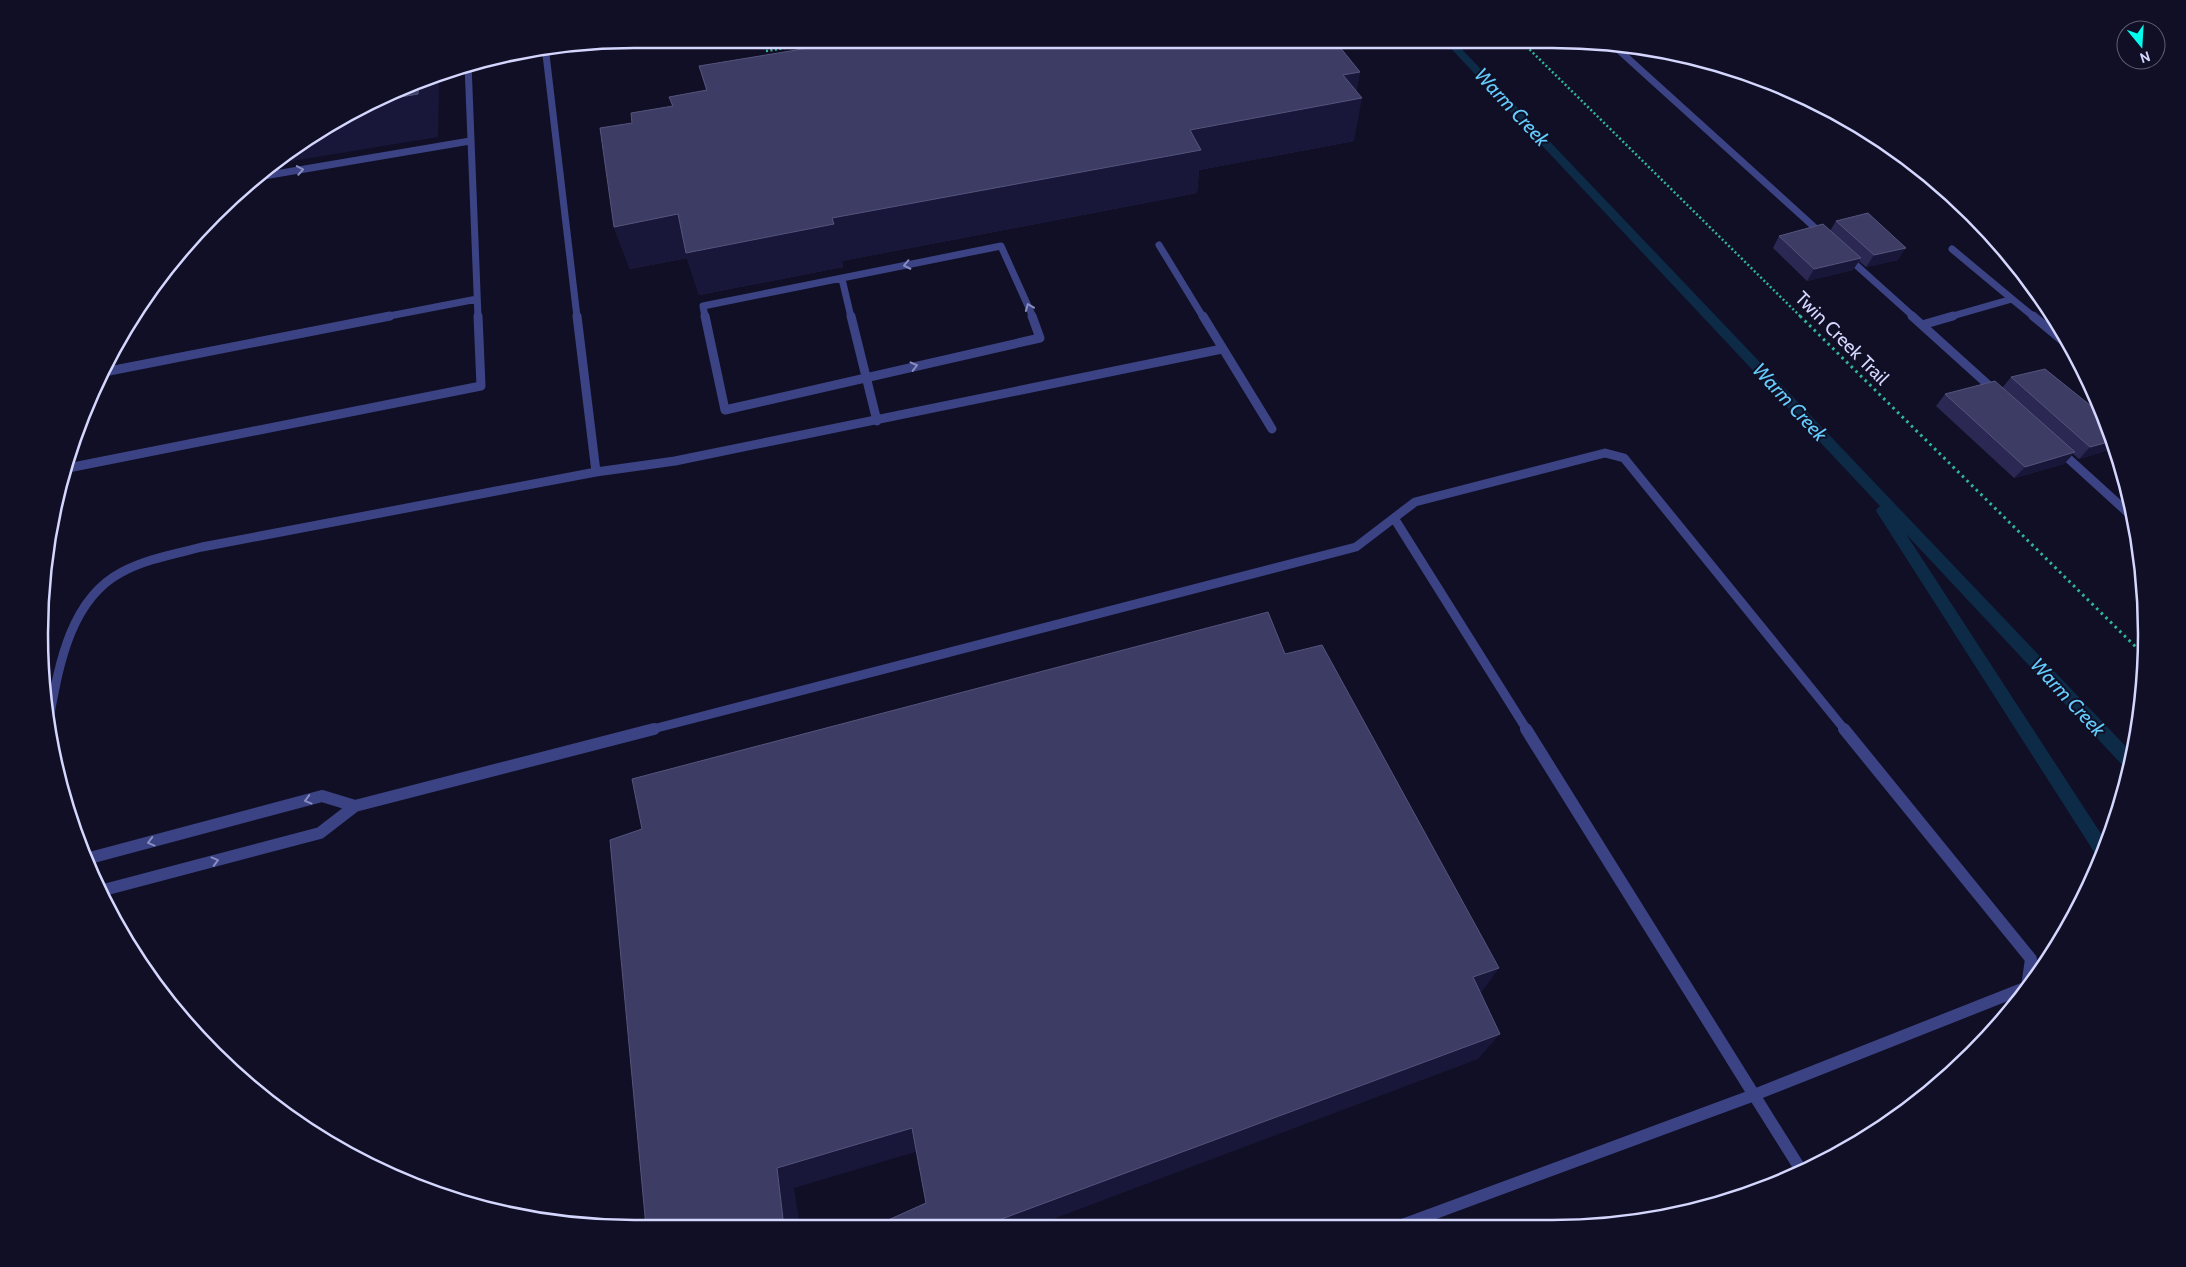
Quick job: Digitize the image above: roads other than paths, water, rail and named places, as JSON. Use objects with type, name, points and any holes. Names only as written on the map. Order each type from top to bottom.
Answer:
[{"type":"lane","points":[[1621,52],[1833,245]]},
{"type":"lane","points":[[546,55],[596,472]]},
{"type":"lane","points":[[72,467],[481,386],[468,71]]},
{"type":"lane","points":[[269,175],[470,142]]},
{"type":"lane","points":[[1159,245],[1272,429]]},
{"type":"lane","points":[[1001,246],[1030,309],[1040,338],[724,410],[702,306],[842,279],[1001,246]]},
{"type":"lane","points":[[1952,249],[2057,336]]},
{"type":"lane","points":[[1840,251],[2001,397]]},
{"type":"lane","points":[[842,279],[877,421]]},
{"type":"lane","points":[[110,371],[477,299]]},
{"type":"lane","points":[[1922,325],[2012,299]]},
{"type":"lane","points":[[52,704],[64,646],[83,606],[113,576],[158,558],[202,547],[596,472],[675,461],[1222,349]]},
{"type":"lane","points":[[2051,442],[2125,510]]},
{"type":"lane","points":[[106,889],[320,833],[355,806],[1356,547],[1415,502],[1605,453],[1624,458],[2031,959],[2029,974]]},
{"type":"lane","points":[[1394,517],[1799,1165]]},
{"type":"lane","points":[[92,857],[322,796],[355,806]]},
{"type":"lane","points":[[1416,1220],[1754,1095],[2016,991]]},
{"type":"waterway","name":"Warm Creek","points":[[1456,48],[2125,757]]},
{"type":"waterway","points":[[1883,510],[2099,845]]}]
